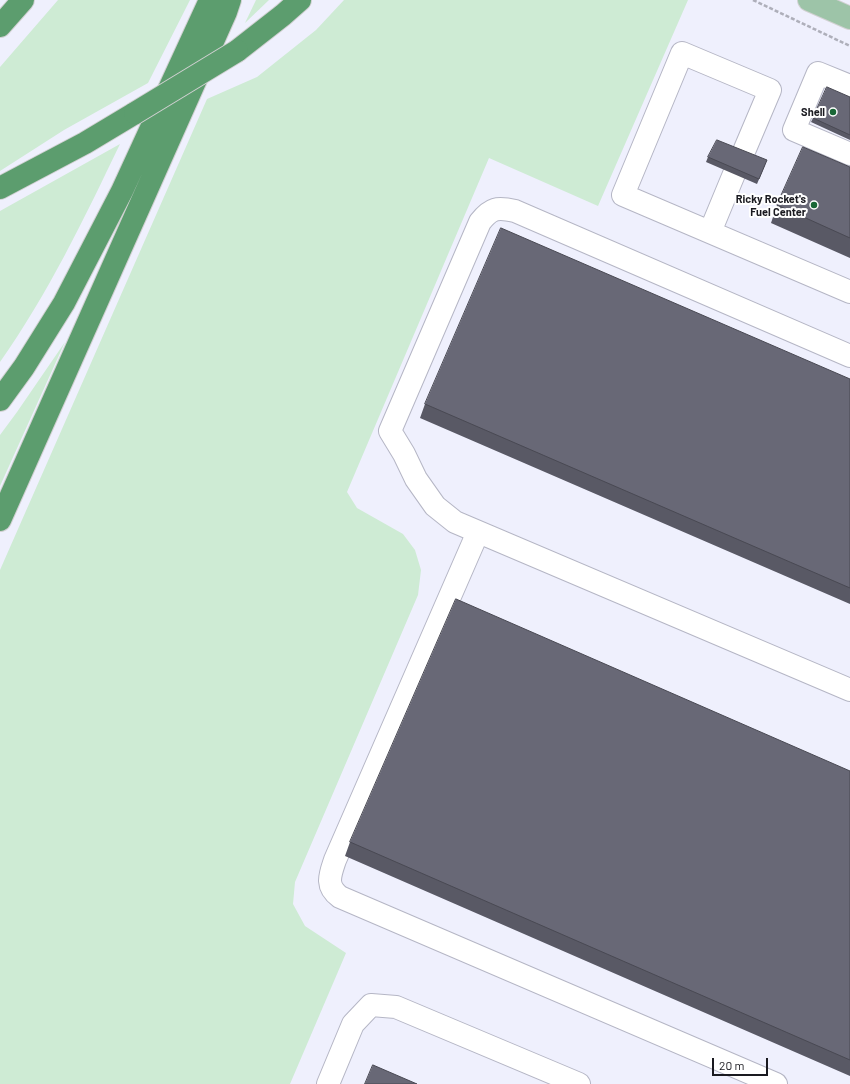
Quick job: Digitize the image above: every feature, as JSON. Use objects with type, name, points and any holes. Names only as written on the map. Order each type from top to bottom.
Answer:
[{"type":"highway","points":[[0,26],[24,0]]},
{"type":"highway","points":[[0,400],[24,367],[64,303],[122,191],[210,0]]},
{"type":"highway","points":[[0,520],[230,0]]},
{"type":"highway","points":[[0,188],[85,143],[237,51],[300,0]]},
{"type":"main road","points":[[809,0],[847,16]]},
{"type":"lane","points":[[710,232],[770,90],[682,53],[623,195],[850,292]]},
{"type":"lane","points":[[848,92],[818,73],[794,130],[830,138],[850,153]]},
{"type":"lane","points":[[850,356],[515,211],[496,208],[487,213],[480,222],[390,431],[416,479],[435,506],[455,522],[850,690]]},
{"type":"lane","points":[[478,532],[335,860],[330,880],[333,890],[340,897],[776,1084]]},
{"type":"lane","points":[[328,1084],[353,1024],[371,1005],[396,1007],[579,1084]]},
{"type":"path","points":[[753,0],[850,46]]},
{"type":"green space","points":[[58,0],[190,0],[148,83],[64,130],[0,171],[0,67]]},
{"type":"green space","points":[[256,0],[269,0],[245,23]]},
{"type":"green space","points":[[344,0],[688,0],[598,206],[489,158],[347,492],[357,508],[403,534],[415,550],[421,570],[418,595],[295,882],[293,904],[305,926],[346,953],[290,1084],[0,1084],[0,570],[207,99],[257,77],[316,30]]},
{"type":"green space","points":[[120,144],[50,283],[0,362],[0,211]]},
{"type":"green space","points":[[65,342],[0,486],[0,435]]},
{"type":"building","name":"Shell","points":[[827,87],[850,97],[850,135],[813,118]]},
{"type":"building","points":[[717,140],[767,160],[759,179],[708,157]]},
{"type":"building","name":"Ricky Rocket's Fuel Center","points":[[803,147],[850,167],[850,238],[777,205]]},
{"type":"building","points":[[501,228],[850,379],[850,588],[425,404]]},
{"type":"building","points":[[456,599],[850,771],[850,1060],[350,842]]},
{"type":"building","points":[[373,1065],[417,1084],[365,1084]]},
{"type":"place","name":"Shell","points":[[833,112]]},
{"type":"place","name":"Ricky Rocket's Fuel Center","points":[[814,205]]}]
